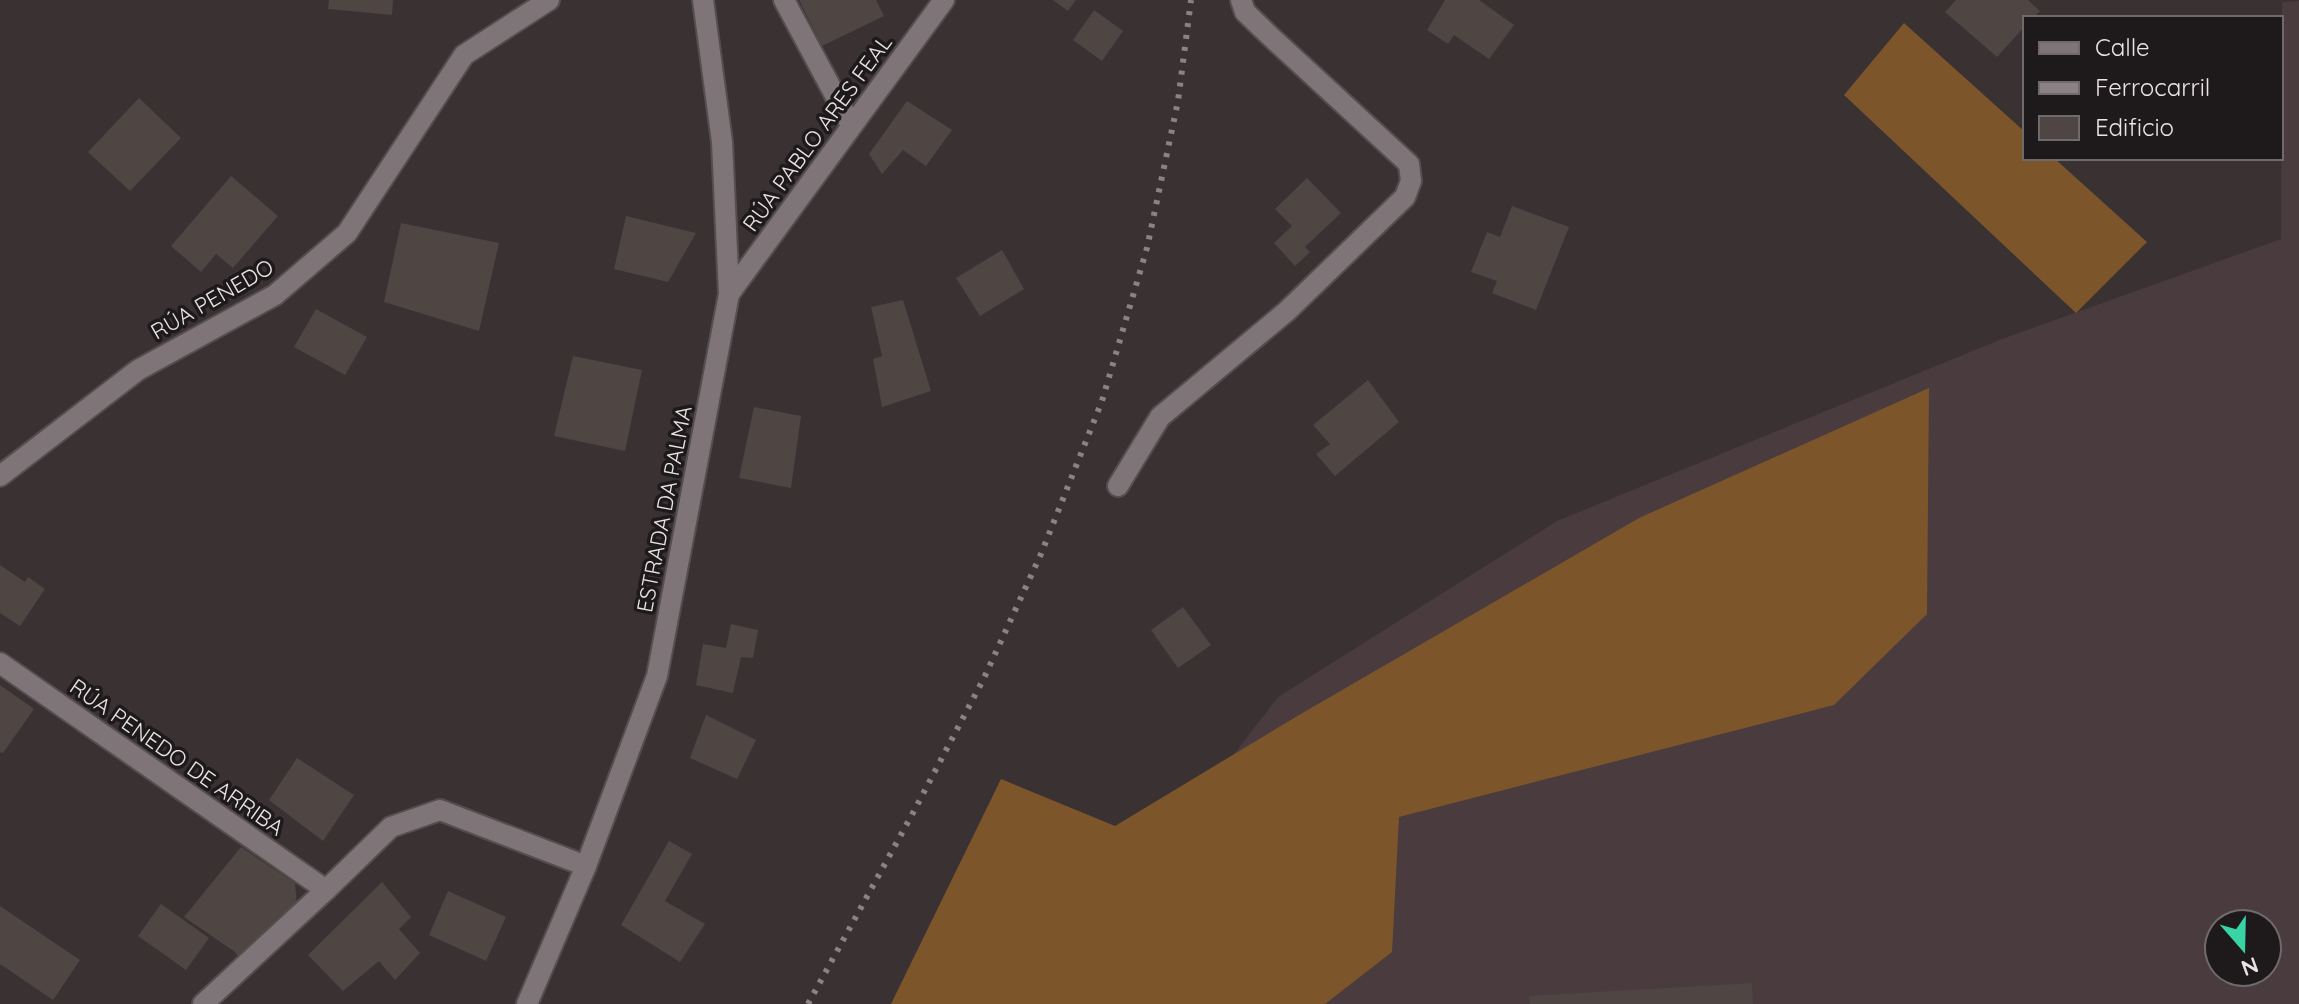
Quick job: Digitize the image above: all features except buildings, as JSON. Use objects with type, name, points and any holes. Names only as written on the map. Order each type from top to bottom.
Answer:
[{"type":"street","name":"RÚA PENEDO","points":[[0,476],[138,370],[275,295],[347,233],[464,55],[549,0]]},
{"type":"street","name":"ESTRADA DA PALMA","points":[[527,1004],[586,866],[657,676],[729,294],[722,142],[703,0]]},
{"type":"street","points":[[784,0],[851,125]]},
{"type":"street","name":"RÚA PABLO ARES FEAL","points":[[729,294],[944,0]]},
{"type":"street","points":[[1118,486],[1160,417],[1287,311],[1405,197],[1411,181],[1409,164],[1245,12],[1241,0]]},
{"type":"street","name":"RÚA PENEDO DE ARRIBA","points":[[0,663],[326,890]]},
{"type":"street","points":[[203,1004],[391,827],[440,810],[586,866]]},
{"type":"shaded area","points":[[2299,1],[2299,1004],[1058,1004],[1187,815],[1278,697],[1557,521],[2002,339],[2281,239],[2282,2]]},
{"type":"shaded area","points":[[1904,23],[2023,130],[2023,160],[2056,160],[2147,242],[2076,313],[1844,95]]},
{"type":"shaded area","points":[[1929,388],[1927,614],[1834,705],[1399,817],[1392,952],[1325,1004],[891,1004],[1001,779],[1115,826],[1299,715],[1639,518]]},
{"type":"railway","points":[[808,1004],[984,678],[1041,554],[1102,401],[1147,248],[1178,101],[1191,0]]}]
